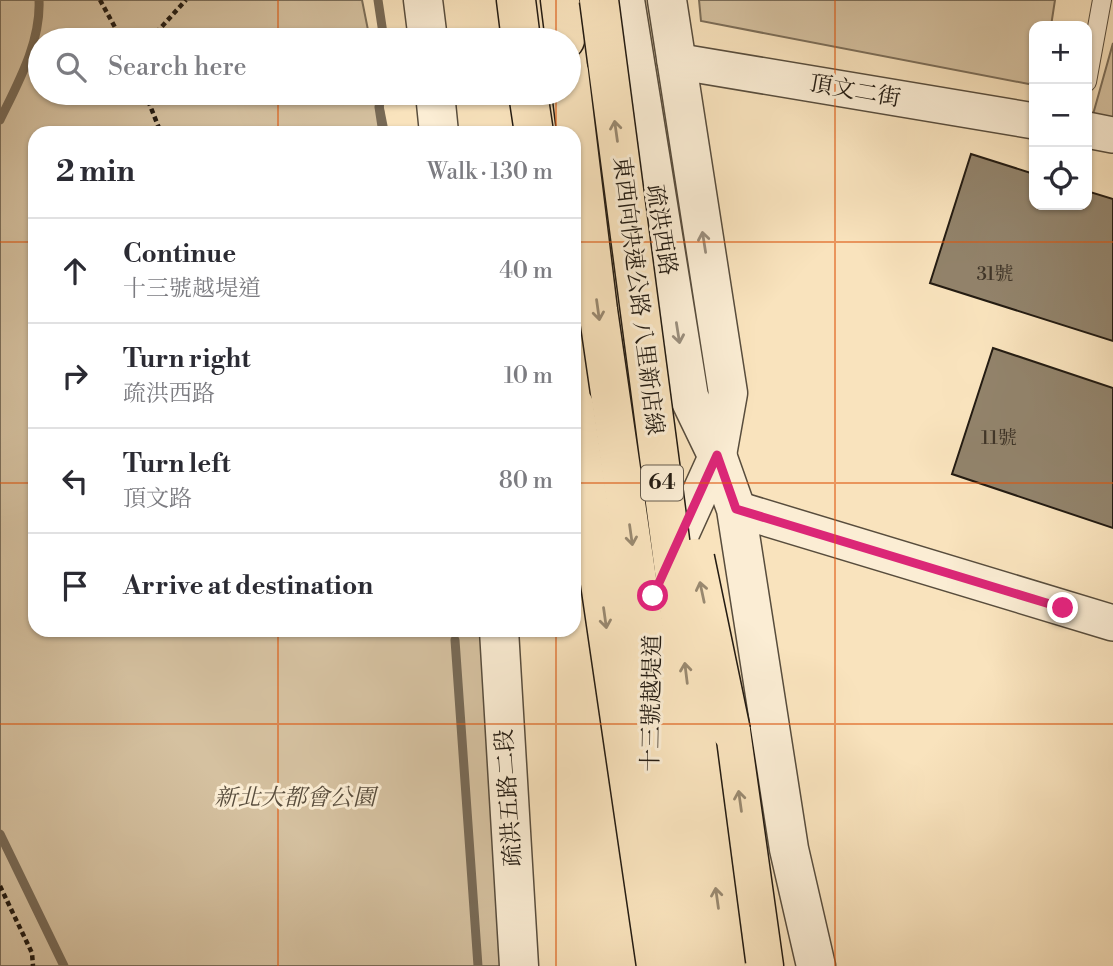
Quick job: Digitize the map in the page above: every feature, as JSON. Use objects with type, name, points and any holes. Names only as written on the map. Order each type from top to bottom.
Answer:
[{"type":"highway","points":[[516,0],[520,28]]},
{"type":"highway","points":[[560,0],[564,28]]},
{"type":"highway","name":"東西向快速公路 八里新店線","points":[[599,0],[726,966]]},
{"type":"highway","points":[[530,105],[533,126]]},
{"type":"highway","name":"東西向快速公路 八里新店線","points":[[573,105],[576,126]]},
{"type":"highway","name":"東西向快速公路 八里新店線","points":[[581,170],[598,310],[693,966]]},
{"type":"highway","points":[[634,268],[731,731],[764,966]]},
{"type":"highway","points":[[581,453],[656,966]]},
{"type":"street","points":[[424,0],[427,28]]},
{"type":"street","name":"疏洪西路","points":[[625,0],[689,397],[717,455],[736,509],[789,849],[799,966]]},
{"type":"street","name":"疏洪西路","points":[[667,0],[728,393],[717,455]]},
{"type":"street","name":"頂文二街","points":[[675,61],[1029,120]]},
{"type":"street","points":[[436,105],[438,126]]},
{"type":"street","points":[[1092,131],[1113,135]]},
{"type":"street","name":"十三號越堤道","points":[[649,966],[653,596],[717,455]]},
{"type":"street","points":[[736,509],[1113,623]]},
{"type":"street","name":"疏洪五路二段","points":[[499,637],[519,966]]},
{"type":"street","name":"疏洪西路","points":[[789,849],[816,966]]},
{"type":"lane","points":[[1092,55],[1102,0]]},
{"type":"path","points":[[100,0],[115,28]]},
{"type":"path","points":[[160,28],[186,0]]},
{"type":"path","points":[[150,105],[158,126]]},
{"type":"path","points":[[0,886],[32,953],[33,966]]},
{"type":"green space","name":"新北大都會公園","points":[[0,0],[362,0],[368,28],[28,28],[28,105],[382,105],[387,126],[28,126],[28,637],[482,637],[533,966],[0,966]]},
{"type":"green space","points":[[699,0],[1055,0],[1052,21],[1029,21],[1029,84],[701,21]]},
{"type":"green space","points":[[1113,43],[1113,122],[1092,118]]},
{"type":"building","points":[[971,154],[1029,172],[1029,210],[1092,210],[1092,193],[1113,199],[1113,341],[930,283]]},
{"type":"building","points":[[993,348],[1113,388],[1113,528],[952,474]]},
{"type":"waterway","points":[[37,28],[39,0]]},
{"type":"waterway","points":[[378,0],[382,28]]},
{"type":"waterway","points":[[0,120],[28,58]]},
{"type":"waterway","points":[[379,105],[382,126]]},
{"type":"waterway","points":[[455,640],[478,966]]},
{"type":"waterway","points":[[0,834],[64,966]]},
{"type":"route","points":[[653,596],[717,455],[736,509],[1063,608]]}]
